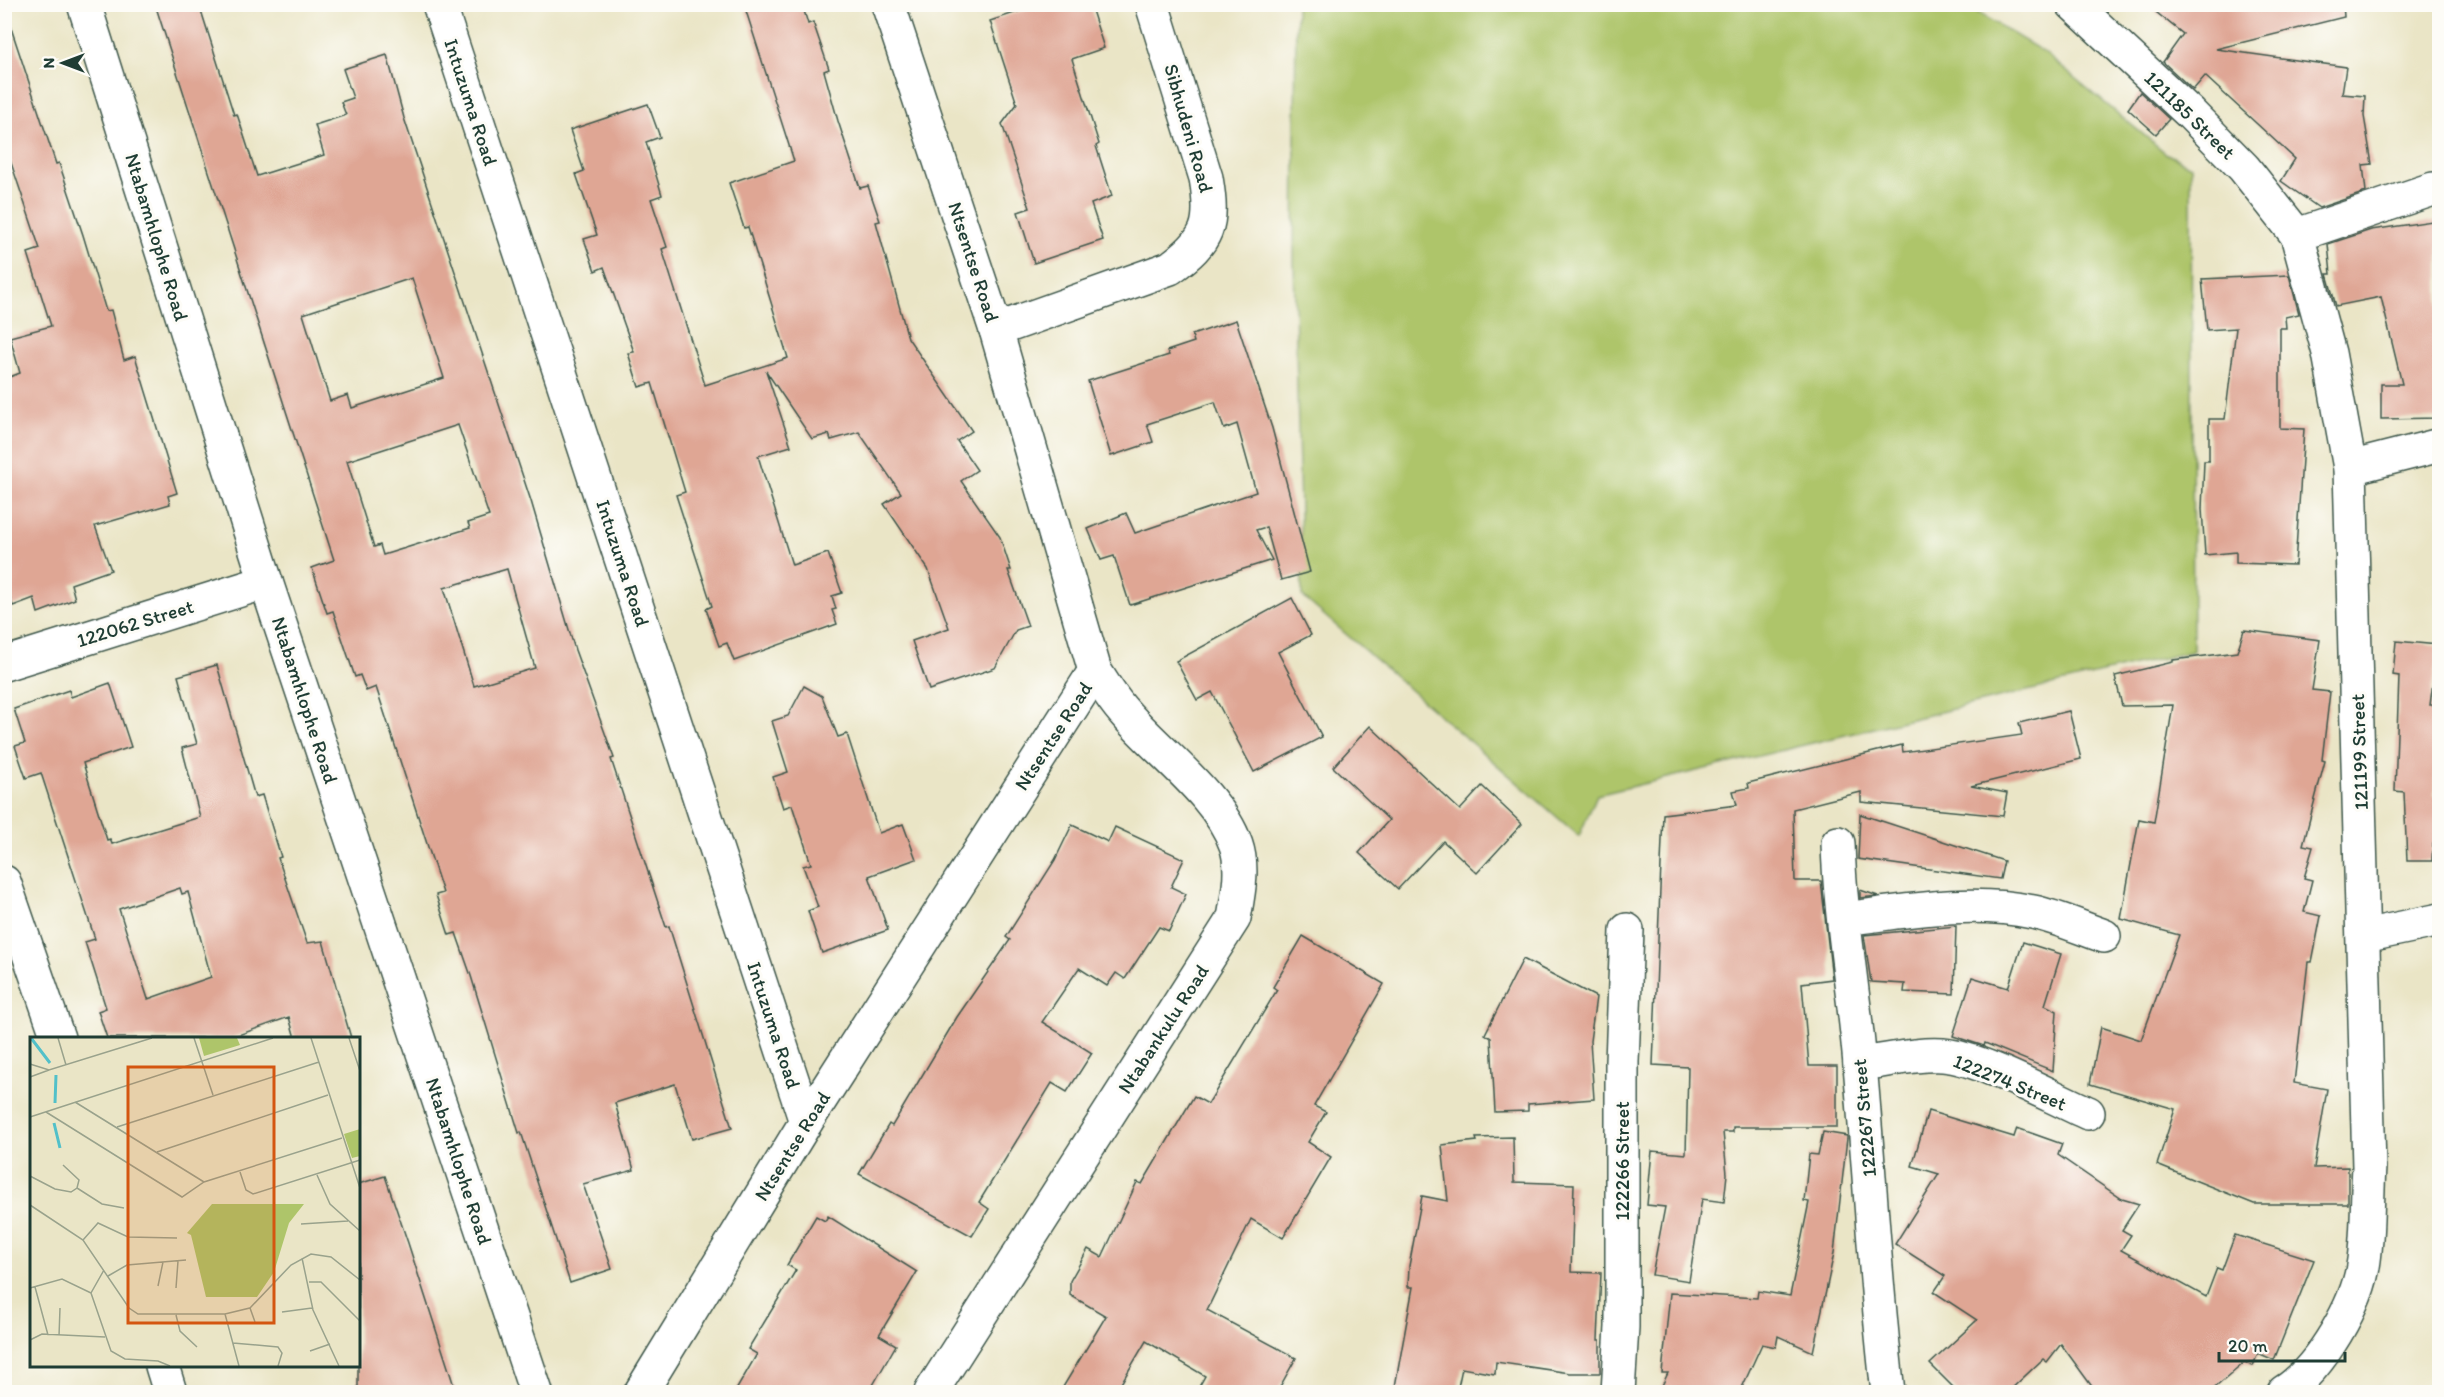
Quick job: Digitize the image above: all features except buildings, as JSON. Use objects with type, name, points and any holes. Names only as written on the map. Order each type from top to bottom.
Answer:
[{"type":"street","name":"Ntabamhlophe Road","points":[[84,4],[266,582],[536,1392]]},
{"type":"street","name":"Intuzuma Road","points":[[439,4],[806,1122]]},
{"type":"street","name":"Ntsentse Road","points":[[640,1392],[806,1122],[1095,671],[996,330],[888,4]]},
{"type":"street","name":"Sibhudeni Road","points":[[996,330],[1170,268],[1191,253],[1201,241],[1210,223],[1211,207],[1206,178],[1152,4]]},
{"type":"street","name":"121185 Street","points":[[2073,4],[2229,152],[2297,235]]},
{"type":"street","points":[[2297,235],[2433,189]]},
{"type":"street","name":"121199 Street","points":[[2283,1392],[2297,1384],[2327,1347],[2352,1302],[2364,1262],[2368,1155],[2350,468],[2329,353],[2297,235]]},
{"type":"street","points":[[2350,468],[2439,445]]},
{"type":"street","name":"122062 Street","points":[[4,664],[266,582]]},
{"type":"street","name":"Ntabankulu Road","points":[[931,1392],[1234,918],[1240,881],[1236,846],[1223,821],[1201,792],[1123,711],[1095,671]]},
{"type":"street","name":"122267 Street","points":[[1838,843],[1860,1064],[1878,1305],[1888,1392]]},
{"type":"street","points":[[4,882],[58,1037]]},
{"type":"street","points":[[1844,919],[1945,906],[1994,908],[2034,912],[2104,936]]},
{"type":"street","points":[[2364,936],[2439,920]]},
{"type":"street","name":"122266 Street","points":[[1618,1392],[1622,1327],[1622,1062],[1627,930]]},
{"type":"street","name":"122274 Street","points":[[1860,1064],[1924,1056],[1956,1058],[1993,1070],[2088,1113]]},
{"type":"street","points":[[163,1367],[170,1392]]},
{"type":"green space","points":[[1296,5],[1965,5],[2042,51],[2167,154],[2191,166],[2193,651],[1597,795],[1579,836],[1302,596],[1294,261]]}]
